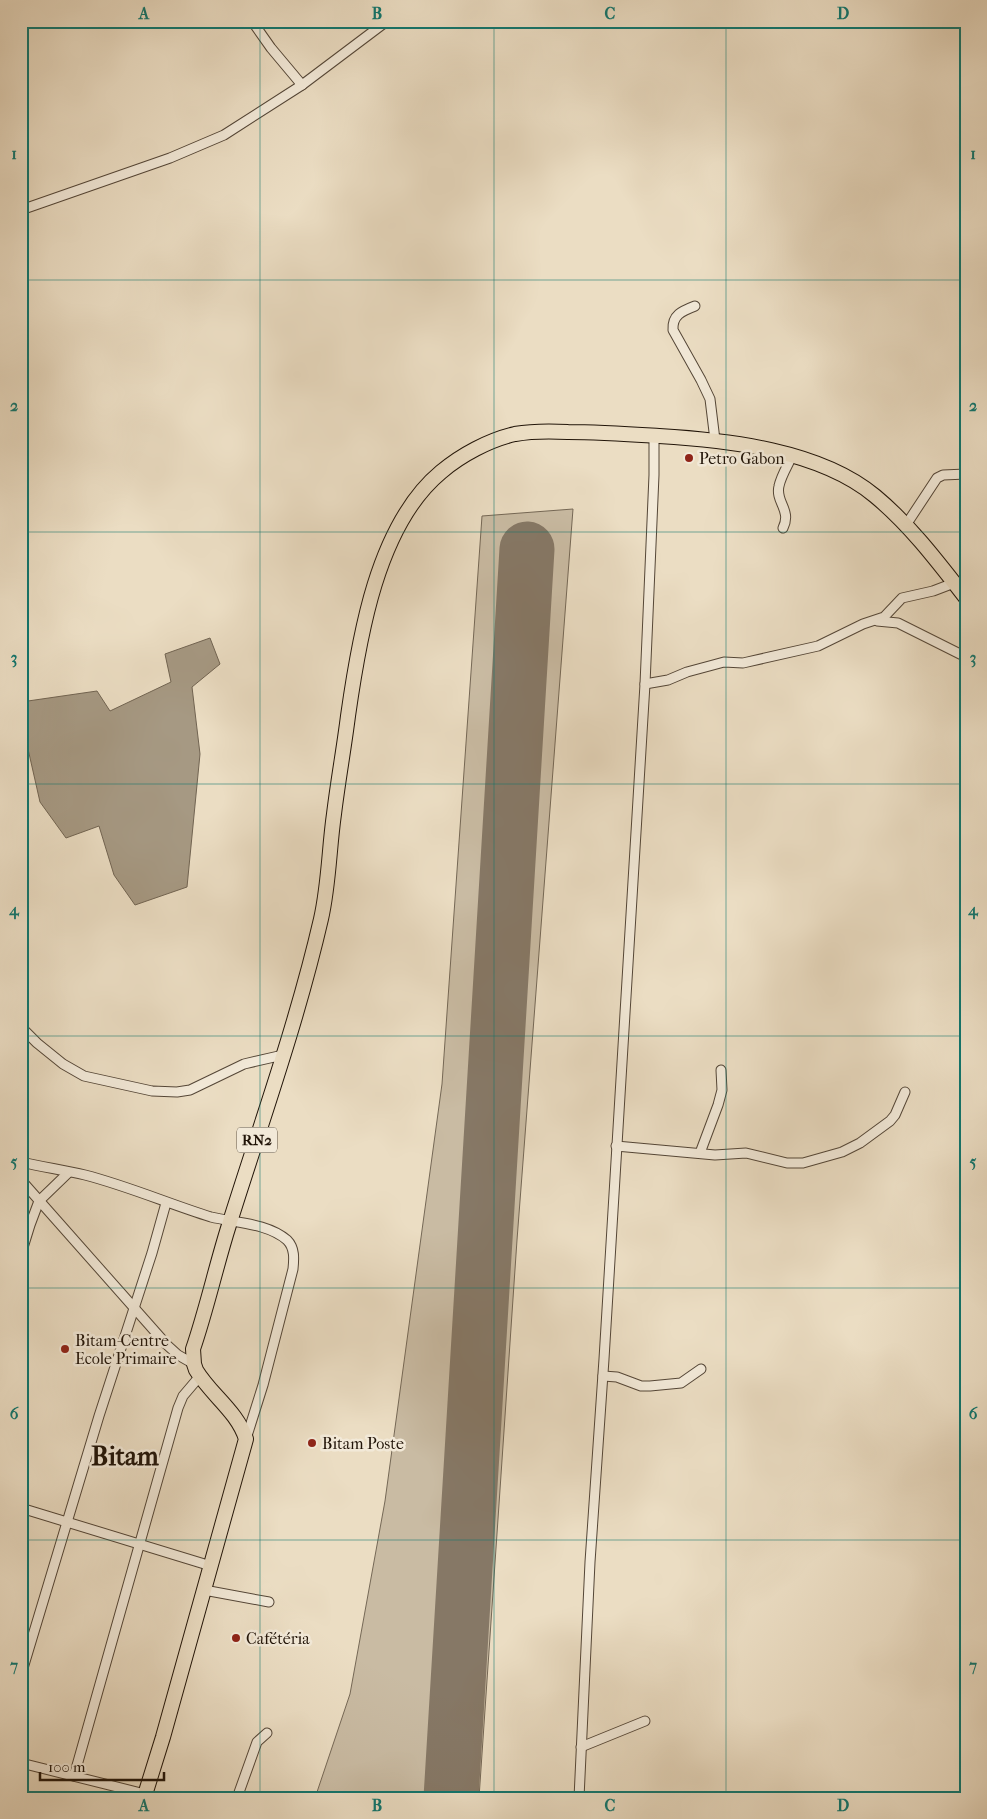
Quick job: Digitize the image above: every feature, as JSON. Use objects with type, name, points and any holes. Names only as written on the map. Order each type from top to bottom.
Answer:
[{"type":"highway","name":"RN2","points":[[194,1364],[194,1349],[230,1222],[308,969],[328,883],[334,815],[355,664],[366,615],[383,562],[395,535],[411,506],[440,473],[484,446],[516,434],[543,431],[715,440],[756,446],[828,468],[854,481],[873,494],[918,538],[966,598]]},
{"type":"highway","points":[[144,1796],[163,1737],[246,1439],[242,1426],[200,1376],[194,1364]]},
{"type":"street","points":[[252,21],[302,86]]},
{"type":"street","points":[[21,210],[201,146],[224,135],[302,86],[387,21]]},
{"type":"street","points":[[695,306],[675,316],[672,323],[673,330],[710,400],[715,440]]},
{"type":"street","points":[[579,1798],[590,1562],[645,684],[654,436]]},
{"type":"street","points":[[783,528],[786,515],[780,499],[778,486],[792,456]]},
{"type":"street","points":[[906,525],[937,478],[943,475],[966,474]]},
{"type":"street","points":[[645,684],[668,680],[713,664],[724,662],[743,663],[818,646],[854,628],[884,617],[902,598],[933,591],[954,583]]},
{"type":"street","points":[[875,621],[898,624],[966,657]]},
{"type":"street","points":[[21,1027],[63,1064],[84,1076],[152,1091],[177,1092],[190,1090],[244,1064],[283,1055]]},
{"type":"street","points":[[700,1153],[722,1090],[722,1070]]},
{"type":"street","points":[[616,1146],[700,1153],[746,1153],[793,1164],[842,1152],[860,1142],[890,1121],[895,1115],[905,1092]]},
{"type":"street","points":[[21,1162],[84,1175],[166,1203],[230,1222],[265,1229],[286,1239],[291,1244],[294,1258],[286,1297],[246,1439]]},
{"type":"street","points":[[21,1254],[40,1201],[68,1172]]},
{"type":"street","points":[[21,1180],[167,1345],[178,1355],[194,1364]]},
{"type":"street","points":[[21,1676],[166,1203]]},
{"type":"street","points":[[603,1376],[616,1377],[641,1386],[650,1386],[681,1383],[701,1368]]},
{"type":"street","points":[[74,1776],[178,1408],[183,1396],[200,1376]]},
{"type":"street","points":[[21,1508],[211,1566]]},
{"type":"street","points":[[204,1590],[269,1602]]},
{"type":"street","points":[[581,1747],[645,1721]]},
{"type":"street","points":[[237,1798],[257,1742],[267,1733]]},
{"type":"street","points":[[21,1763],[144,1796]]},
{"type":"shaded area","points":[[573,509],[517,1240],[479,1798],[315,1798],[350,1694],[385,1501],[442,1084],[482,516]]},
{"type":"shaded area","points":[[210,638],[220,664],[192,687],[200,754],[187,887],[135,905],[114,875],[99,826],[66,838],[40,802],[21,718],[21,702],[97,691],[110,711],[171,682],[165,654]]},
{"type":"runway","points":[[451,1798],[527,549]]},
{"type":"place","name":"Petro Gabon","points":[[689,458]]},
{"type":"place","name":"Bitam-Centre Ecole Primaire","points":[[65,1349]]},
{"type":"place","name":"Bitam Poste","points":[[312,1443]]},
{"type":"place","name":"Cafétéria","points":[[236,1638]]},
{"type":"district","name":"Bitam","points":[[125,1456]]}]
